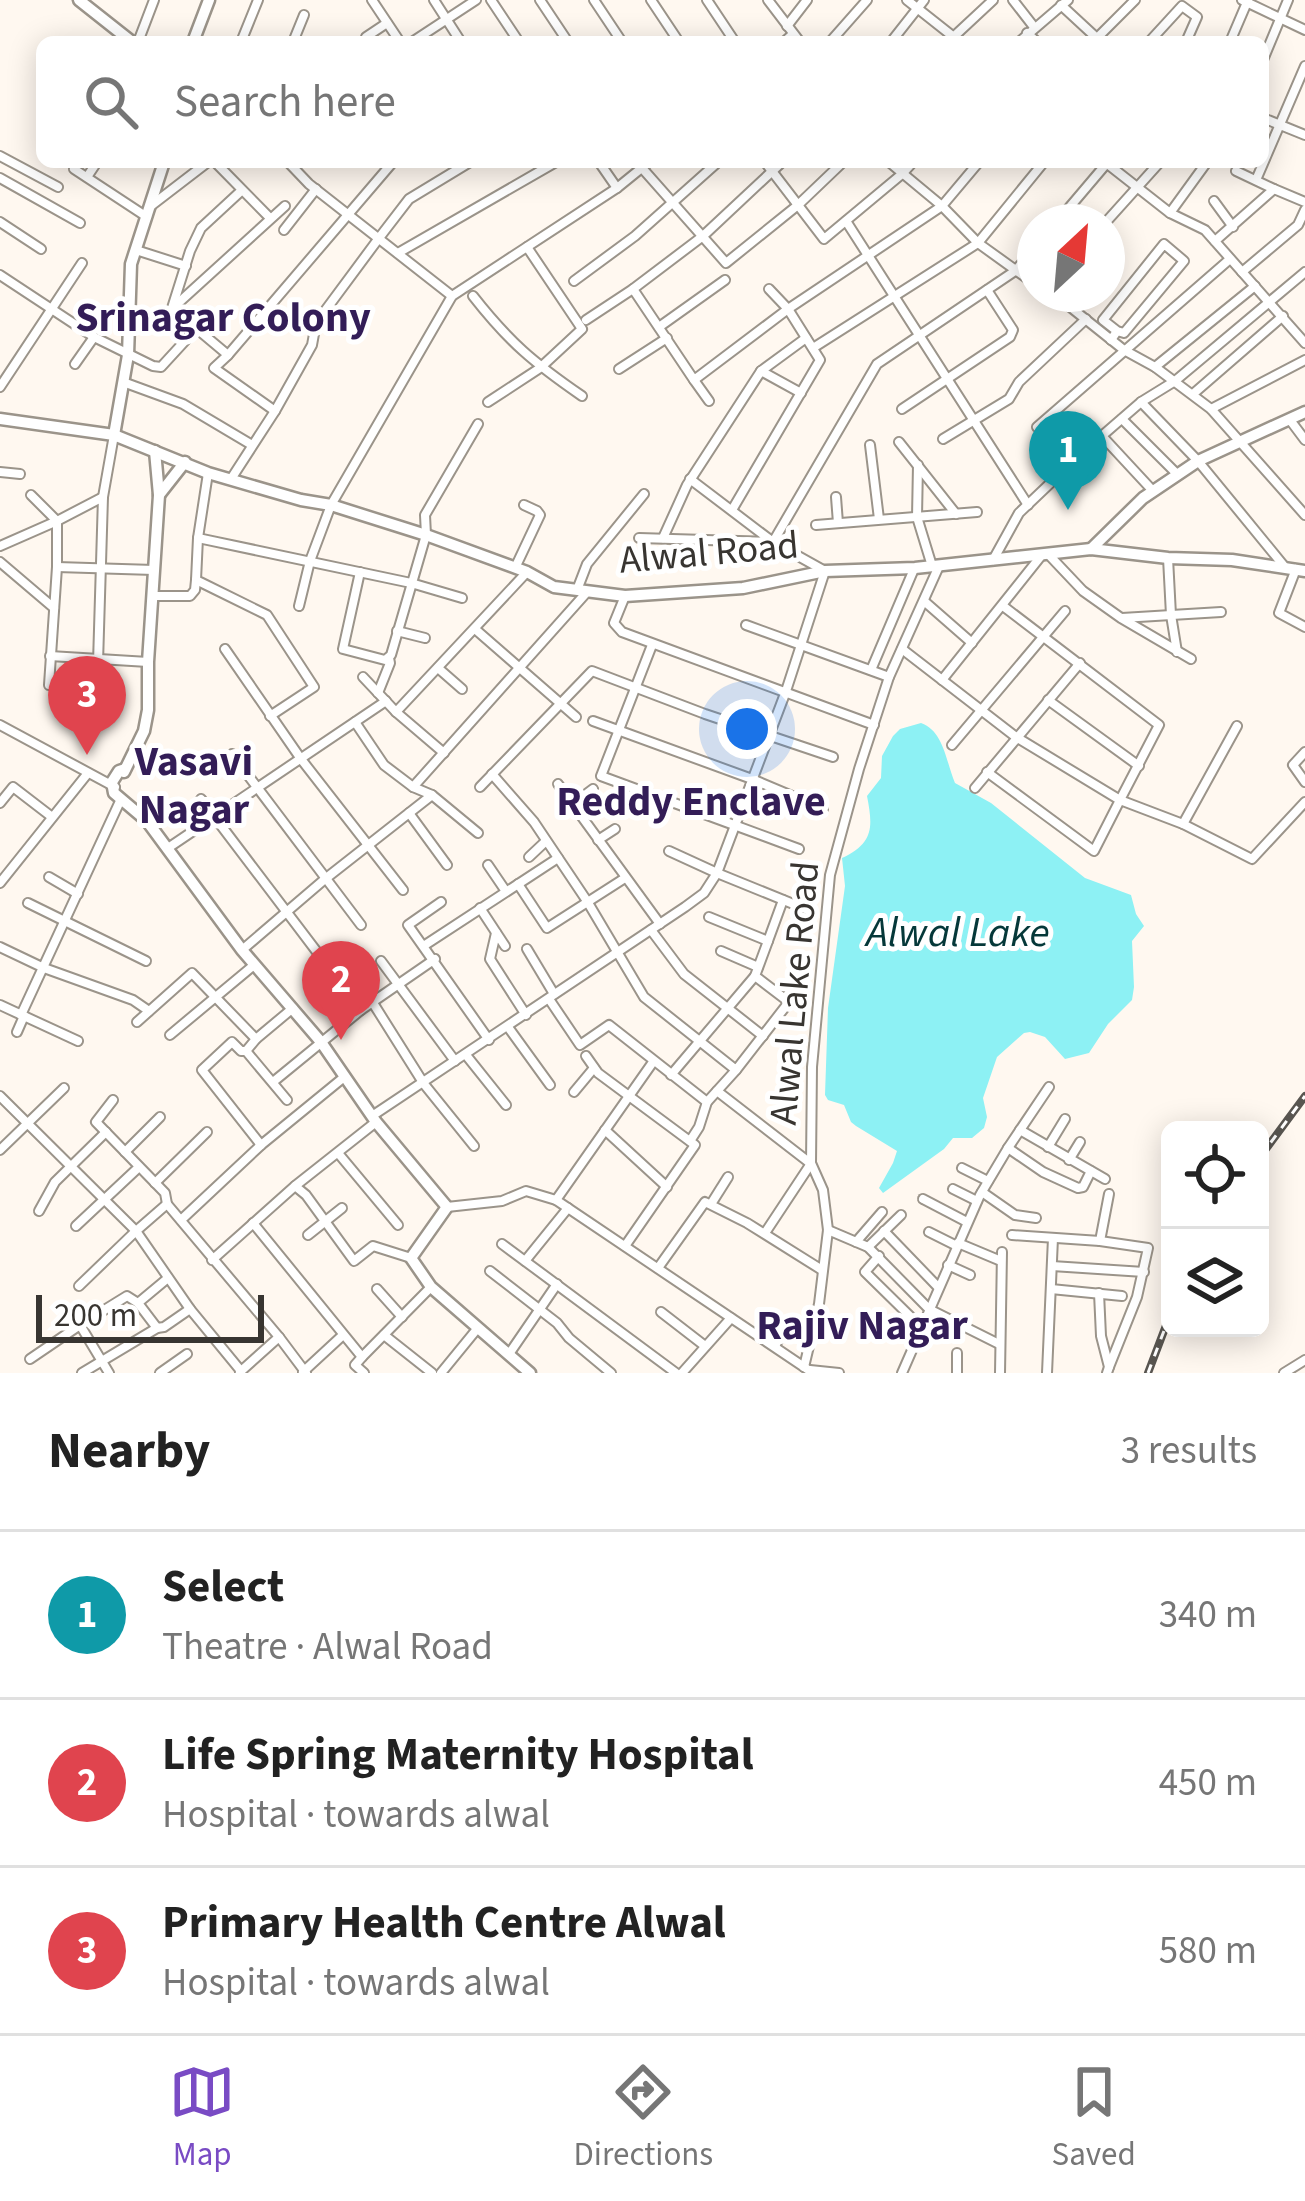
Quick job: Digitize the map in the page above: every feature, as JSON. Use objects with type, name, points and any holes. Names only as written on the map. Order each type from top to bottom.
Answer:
[{"type":"main road","points":[[79,0],[94,5],[128,36]]},
{"type":"main road","points":[[195,36],[209,0]]},
{"type":"main road","points":[[114,435],[128,355],[129,284],[135,250],[162,168]]},
{"type":"main road","points":[[1091,549],[1153,491],[1198,461],[1305,412]]},
{"type":"main road","name":"Alwal Road","points":[[0,419],[114,435],[208,473],[426,535],[554,587],[625,596],[743,588],[825,572],[915,568],[1091,549],[1295,568]]},
{"type":"main road","points":[[155,451],[158,495],[146,725],[117,793],[147,821],[242,950],[321,1042],[374,1119],[447,1207],[411,1258],[431,1287],[526,1372]]},
{"type":"main road","points":[[158,495],[185,462]]},
{"type":"street","points":[[138,36],[154,0]]},
{"type":"street","points":[[243,36],[257,0]]},
{"type":"street","points":[[372,0],[396,36]]},
{"type":"street","points":[[434,0],[457,36]]},
{"type":"street","points":[[422,36],[476,0]]},
{"type":"street","points":[[491,0],[516,36]]},
{"type":"street","points":[[541,0],[564,36]]},
{"type":"street","points":[[594,0],[618,36]]},
{"type":"street","points":[[652,0],[675,36]]},
{"type":"street","points":[[706,0],[731,36]]},
{"type":"street","points":[[768,0],[793,34]]},
{"type":"street","points":[[793,34],[807,0]]},
{"type":"street","points":[[835,36],[868,0]]},
{"type":"street","points":[[907,0],[920,4],[950,36]]},
{"type":"street","points":[[958,36],[993,0]]},
{"type":"street","points":[[1013,0],[1033,36]]},
{"type":"street","points":[[1103,36],[1135,0]]},
{"type":"street","points":[[1269,46],[1288,0]]},
{"type":"street","points":[[1232,36],[1245,1],[1305,30]]},
{"type":"street","points":[[1026,36],[1064,3],[1095,36]]},
{"type":"street","points":[[896,36],[920,4]]},
{"type":"street","points":[[1154,36],[1182,5],[1197,17],[1189,36]]},
{"type":"street","points":[[295,36],[304,15]]},
{"type":"street","points":[[370,36],[388,22]]},
{"type":"street","points":[[1269,150],[1302,83],[1305,66]]},
{"type":"street","points":[[1269,120],[1305,135]]},
{"type":"street","points":[[0,156],[58,187]]},
{"type":"street","points":[[86,177],[93,168]]},
{"type":"street","points":[[74,169],[148,213],[204,168]]},
{"type":"street","points":[[217,168],[270,218]]},
{"type":"street","points":[[294,168],[452,296]]},
{"type":"street","points":[[275,411],[214,368],[388,168]]},
{"type":"street","points":[[231,478],[312,345],[316,323],[409,199],[460,168]]},
{"type":"street","points":[[398,253],[546,168]]},
{"type":"street","points":[[603,168],[617,188]]},
{"type":"street","points":[[299,606],[331,505],[452,296],[642,168]]},
{"type":"street","points":[[650,168],[673,203],[726,263],[838,168]]},
{"type":"street","points":[[574,281],[711,168]]},
{"type":"street","points":[[770,168],[824,239],[908,168]]},
{"type":"street","points":[[586,320],[703,236],[775,168]]},
{"type":"street","points":[[896,168],[1015,271]]},
{"type":"street","points":[[694,380],[788,309],[942,206],[974,168]]},
{"type":"street","points":[[813,348],[978,243],[1039,168]]},
{"type":"street","points":[[1072,204],[1101,168]]},
{"type":"street","points":[[1113,168],[1170,213],[1205,230],[1304,338]]},
{"type":"street","points":[[1122,204],[1154,168]]},
{"type":"street","points":[[1170,213],[1203,168]]},
{"type":"street","points":[[1256,180],[1261,168]]},
{"type":"street","points":[[1236,171],[1305,206],[1298,225],[1242,272]]},
{"type":"street","points":[[0,178],[80,223]]},
{"type":"street","points":[[284,230],[316,189]]},
{"type":"street","points":[[1215,242],[1274,189]]},
{"type":"street","points":[[172,308],[201,228],[241,191]]},
{"type":"street","points":[[1214,201],[1233,227]]},
{"type":"street","points":[[172,308],[285,206]]},
{"type":"street","points":[[846,220],[1028,505]]},
{"type":"street","points":[[0,222],[41,249]]},
{"type":"street","points":[[1076,312],[1114,336],[1124,333],[1184,261],[1163,244],[1103,320],[1114,336],[1124,350],[1211,409],[1305,515]]},
{"type":"street","points":[[488,402],[541,368],[582,329],[527,247]]},
{"type":"street","points":[[135,250],[186,266]]},
{"type":"street","points":[[1037,427],[1230,259]]},
{"type":"street","points":[[0,387],[82,263]]},
{"type":"street","points":[[773,542],[877,364],[1017,269]]},
{"type":"street","points":[[993,560],[1019,513],[1102,436],[1175,382],[1305,272]]},
{"type":"street","points":[[0,275],[94,337],[153,366],[161,367],[196,330]]},
{"type":"street","points":[[659,327],[725,280]]},
{"type":"street","points":[[1155,368],[1256,286]]},
{"type":"street","points":[[633,289],[709,401]]},
{"type":"street","points":[[732,510],[820,360],[788,309],[769,289]]},
{"type":"street","points":[[902,409],[1012,334],[987,290]]},
{"type":"street","points":[[472,296],[506,338],[582,396]]},
{"type":"street","points":[[172,308],[228,355]]},
{"type":"street","points":[[1193,394],[1282,316]]},
{"type":"street","points":[[943,439],[1009,399],[1019,382],[1086,319]]},
{"type":"street","points":[[75,364],[94,337]]},
{"type":"street","points":[[619,369],[667,338]]},
{"type":"street","points":[[663,538],[690,479],[761,371],[807,338]]},
{"type":"street","points":[[1211,409],[1305,360]]},
{"type":"street","points":[[761,371],[801,393]]},
{"type":"street","points":[[123,382],[183,404],[252,445]]},
{"type":"street","points":[[1141,403],[1295,568],[1279,613],[1305,627]]},
{"type":"street","points":[[1122,418],[1178,475]]},
{"type":"street","points":[[1290,420],[1305,440]]},
{"type":"street","points":[[168,848],[355,722],[382,697],[388,658],[426,535],[425,514],[478,424]]},
{"type":"street","points":[[98,696],[103,497],[114,435]]},
{"type":"street","points":[[1102,436],[1153,491]]},
{"type":"street","points":[[899,442],[956,514]]},
{"type":"street","points":[[869,445],[879,519]]},
{"type":"street","points":[[918,465],[917,517],[935,566]]},
{"type":"street","points":[[0,472],[20,474]]},
{"type":"street","points":[[152,596],[190,596],[195,590],[208,473]]},
{"type":"street","points":[[212,1260],[374,1119],[704,893],[717,873],[825,572],[773,542],[690,479]]},
{"type":"street","points":[[413,787],[582,591],[587,564],[644,494]]},
{"type":"street","points":[[31,495],[57,521],[49,685]]},
{"type":"street","points":[[0,546],[103,497]]},
{"type":"street","points":[[836,497],[838,523]]},
{"type":"street","points":[[396,712],[475,629],[521,570],[540,515],[524,505]]},
{"type":"street","points":[[816,525],[977,512]]},
{"type":"street","points":[[198,538],[462,598]]},
{"type":"street","points":[[639,538],[773,542]]},
{"type":"street","points":[[942,680],[1045,554],[1120,619],[1191,659]]},
{"type":"street","points":[[1168,558],[1177,652]]},
{"type":"street","points":[[0,562],[55,609]]},
{"type":"street","name":"Alwal Lake Road","points":[[808,1370],[828,1230],[823,1190],[811,1163],[812,1066],[830,874],[889,677],[924,602],[935,566]]},
{"type":"street","points":[[57,567],[154,570]]},
{"type":"street","points":[[871,670],[915,568]]},
{"type":"street","points":[[359,572],[343,649],[388,658]]},
{"type":"street","points":[[196,580],[267,615],[314,687],[270,716]]},
{"type":"street","points":[[625,596],[614,622],[622,632],[874,725]]},
{"type":"street","points":[[924,602],[972,643]]},
{"type":"street","points":[[988,772],[1094,851],[1159,725],[1003,606]]},
{"type":"street","points":[[952,745],[1065,611]]},
{"type":"street","points":[[1120,619],[1221,612]]},
{"type":"street","points":[[746,626],[889,677]]},
{"type":"street","points":[[475,629],[576,717]]},
{"type":"street","points":[[397,632],[425,638]]},
{"type":"street","points":[[652,645],[601,776],[799,849]]},
{"type":"street","points":[[225,649],[301,759],[403,890]]},
{"type":"street","points":[[902,649],[1016,737],[1120,800],[1183,824],[1252,859],[1305,802]]},
{"type":"street","points":[[50,656],[148,662]]},
{"type":"street","points":[[975,788],[1080,663]]},
{"type":"street","points":[[438,668],[462,689]]},
{"type":"street","points":[[480,787],[592,671],[832,757]]},
{"type":"street","points":[[363,677],[444,753]]},
{"type":"street","points":[[1048,700],[1139,766]]},
{"type":"street","points":[[593,721],[823,809]]},
{"type":"street","points":[[355,722],[384,765],[478,832]]},
{"type":"street","points":[[0,725],[117,793],[16,1032]]},
{"type":"street","points":[[1183,824],[1237,726]]},
{"type":"street","points":[[1305,752],[1292,765],[1305,782]]},
{"type":"street","points":[[232,754],[361,925]]},
{"type":"street","points":[[0,884],[88,773]]},
{"type":"street","points":[[492,774],[534,821],[644,997],[736,1070]]},
{"type":"street","points":[[558,784],[625,878],[684,974],[763,1036]]},
{"type":"street","points":[[0,803],[13,787],[52,817]]},
{"type":"street","points":[[573,804],[592,789]]},
{"type":"street","points":[[242,950],[432,795]]},
{"type":"street","points":[[201,799],[361,1010]]},
{"type":"street","points":[[409,813],[447,865]]},
{"type":"street","points":[[598,840],[615,829]]},
{"type":"street","points":[[529,856],[547,841]]},
{"type":"street","points":[[669,850],[808,910]]},
{"type":"street","points":[[425,945],[558,858]]},
{"type":"street","points":[[488,865],[505,890]]},
{"type":"street","points":[[49,878],[78,894]]},
{"type":"street","points":[[518,884],[547,928],[625,878]]},
{"type":"street","points":[[671,1075],[757,971],[783,900]]},
{"type":"street","points":[[441,902],[408,925],[489,1040]]},
{"type":"street","points":[[28,903],[146,961]]},
{"type":"street","points":[[480,908],[505,946]]},
{"type":"street","points":[[709,917],[768,940]]},
{"type":"street","points":[[496,933],[490,959],[526,1015]]},
{"type":"street","points":[[0,947],[133,1000],[149,1011]]},
{"type":"street","points":[[527,949],[580,1045],[609,1025],[707,1102]]},
{"type":"street","points":[[691,1141],[707,1102],[789,1002],[757,971],[721,951]]},
{"type":"street","points":[[273,1082],[361,1010],[435,959]]},
{"type":"street","points":[[381,961],[455,1061]]},
{"type":"street","points":[[170,1036],[256,964]]},
{"type":"street","points":[[137,1022],[192,973],[256,1039]]},
{"type":"street","points":[[373,1003],[424,1084],[474,1146]]},
{"type":"street","points":[[0,1005],[78,1042]]},
{"type":"street","points":[[246,1051],[293,1008]]},
{"type":"street","points":[[508,1027],[550,1085]]},
{"type":"street","points":[[262,1145],[202,1070],[232,1042],[246,1051],[287,1100]]},
{"type":"street","points":[[466,1054],[506,1105]]},
{"type":"street","points":[[586,1056],[628,1096],[695,1144],[625,1246]]},
{"type":"street","points":[[556,1200],[653,1062]]},
{"type":"street","points":[[574,1093],[595,1068]]},
{"type":"street","points":[[181,1220],[343,1078]]},
{"type":"street","points":[[902,1373],[988,1181],[1049,1087]]},
{"type":"street","points":[[0,1150],[64,1088]]},
{"type":"street","points":[[717,1091],[811,1163],[765,1233]]},
{"type":"street","points":[[0,1096],[136,1232],[239,1372],[279,1336]]},
{"type":"street","points":[[113,1100],[95,1122],[165,1193],[167,1204],[304,1372],[344,1334]]},
{"type":"street","points":[[125,1152],[160,1117]]},
{"type":"street","points":[[1048,1147],[1065,1118]]},
{"type":"street","points":[[604,1130],[667,1187]]},
{"type":"street","points":[[1021,1130],[1105,1179]]},
{"type":"street","points":[[39,1211],[55,1182],[106,1132]]},
{"type":"street","points":[[155,1184],[207,1132]]},
{"type":"street","points":[[1070,1160],[1080,1142]]},
{"type":"street","points":[[1008,1148],[1078,1188],[1090,1171]]},
{"type":"street","points":[[338,1153],[398,1225]]},
{"type":"street","points":[[76,1226],[139,1167]]},
{"type":"street","points":[[962,1168],[988,1181]]},
{"type":"street","points":[[711,1204],[728,1177]]},
{"type":"street","points":[[295,1186],[354,1261],[373,1246],[411,1258]]},
{"type":"street","points":[[953,1189],[1011,1213],[1036,1217]]},
{"type":"street","points":[[447,1207],[502,1201],[526,1191],[556,1200],[808,1370],[839,1373]]},
{"type":"street","points":[[1100,1241],[1109,1194]]},
{"type":"street","points":[[923,1199],[967,1222]]},
{"type":"street","points":[[658,1268],[702,1203],[765,1233],[823,1270]]},
{"type":"street","points":[[79,1286],[167,1204]]},
{"type":"street","points":[[308,1235],[342,1208]]},
{"type":"street","points":[[525,1261],[568,1208]]},
{"type":"street","points":[[856,1242],[882,1212]]},
{"type":"street","points":[[868,1247],[901,1215]]},
{"type":"street","points":[[253,1223],[344,1334],[364,1373]]},
{"type":"street","points":[[828,1230],[868,1247],[928,1310],[999,1344]]},
{"type":"street","points":[[884,1231],[938,1287]]},
{"type":"street","points":[[929,1232],[1002,1257],[1000,1373]]},
{"type":"street","points":[[1012,1235],[1148,1248],[1129,1319],[1108,1370]]},
{"type":"street","points":[[1047,1373],[1053,1238]]},
{"type":"street","points":[[502,1244],[679,1373],[731,1318]]},
{"type":"street","points":[[879,1256],[865,1272],[921,1327]]},
{"type":"street","points":[[949,1264],[970,1274]]},
{"type":"street","points":[[1052,1266],[1144,1272]]},
{"type":"street","points":[[490,1271],[611,1373]]},
{"type":"street","points":[[138,1303],[168,1278]]},
{"type":"street","points":[[508,1354],[557,1284]]},
{"type":"street","points":[[346,1373],[431,1287]]},
{"type":"street","points":[[377,1289],[402,1316]]},
{"type":"street","points":[[1051,1289],[1122,1296]]},
{"type":"street","points":[[1100,1293],[1101,1342],[1108,1370]]},
{"type":"street","points":[[30,1359],[127,1296],[157,1328]]},
{"type":"street","points":[[82,1373],[190,1309]]},
{"type":"street","points":[[661,1312],[705,1346]]},
{"type":"street","points":[[80,1325],[109,1373]]},
{"type":"street","points":[[384,1335],[436,1373],[477,1329]]},
{"type":"street","points":[[775,1346],[782,1333]]},
{"type":"street","points":[[956,1353],[957,1373]]},
{"type":"street","points":[[160,1373],[187,1354]]},
{"type":"street","points":[[1284,1373],[1305,1360]]},
{"type":"water","name":"Alwal Lake","points":[[921,723],[939,740],[955,783],[991,803],[1085,878],[1131,895],[1144,926],[1132,941],[1132,1000],[1089,1053],[1065,1059],[1045,1037],[1024,1033],[997,1057],[983,1098],[984,1128],[972,1138],[953,1138],[883,1193],[879,1188],[897,1151],[856,1126],[844,1105],[825,1095],[828,1008],[845,886],[842,858],[869,833],[867,796],[881,778],[882,756],[893,736]]},
{"type":"railway","points":[[1269,1145],[1305,1096]]},
{"type":"railway","points":[[1148,1373],[1162,1337]]},
{"type":"place","name":"Select","points":[[1068,510]]},
{"type":"place","name":"Primary Health Centre Alwal","points":[[87,755]]},
{"type":"place","name":"Life Spring Maternity Hospital","points":[[341,1040]]},
{"type":"district","name":"Srinagar Colony","points":[[223,318]]},
{"type":"district","name":"Vasavi Nagar","points":[[194,786]]},
{"type":"district","name":"Reddy Enclave","points":[[691,802]]},
{"type":"district","name":"Rajiv Nagar","points":[[862,1326]]}]
